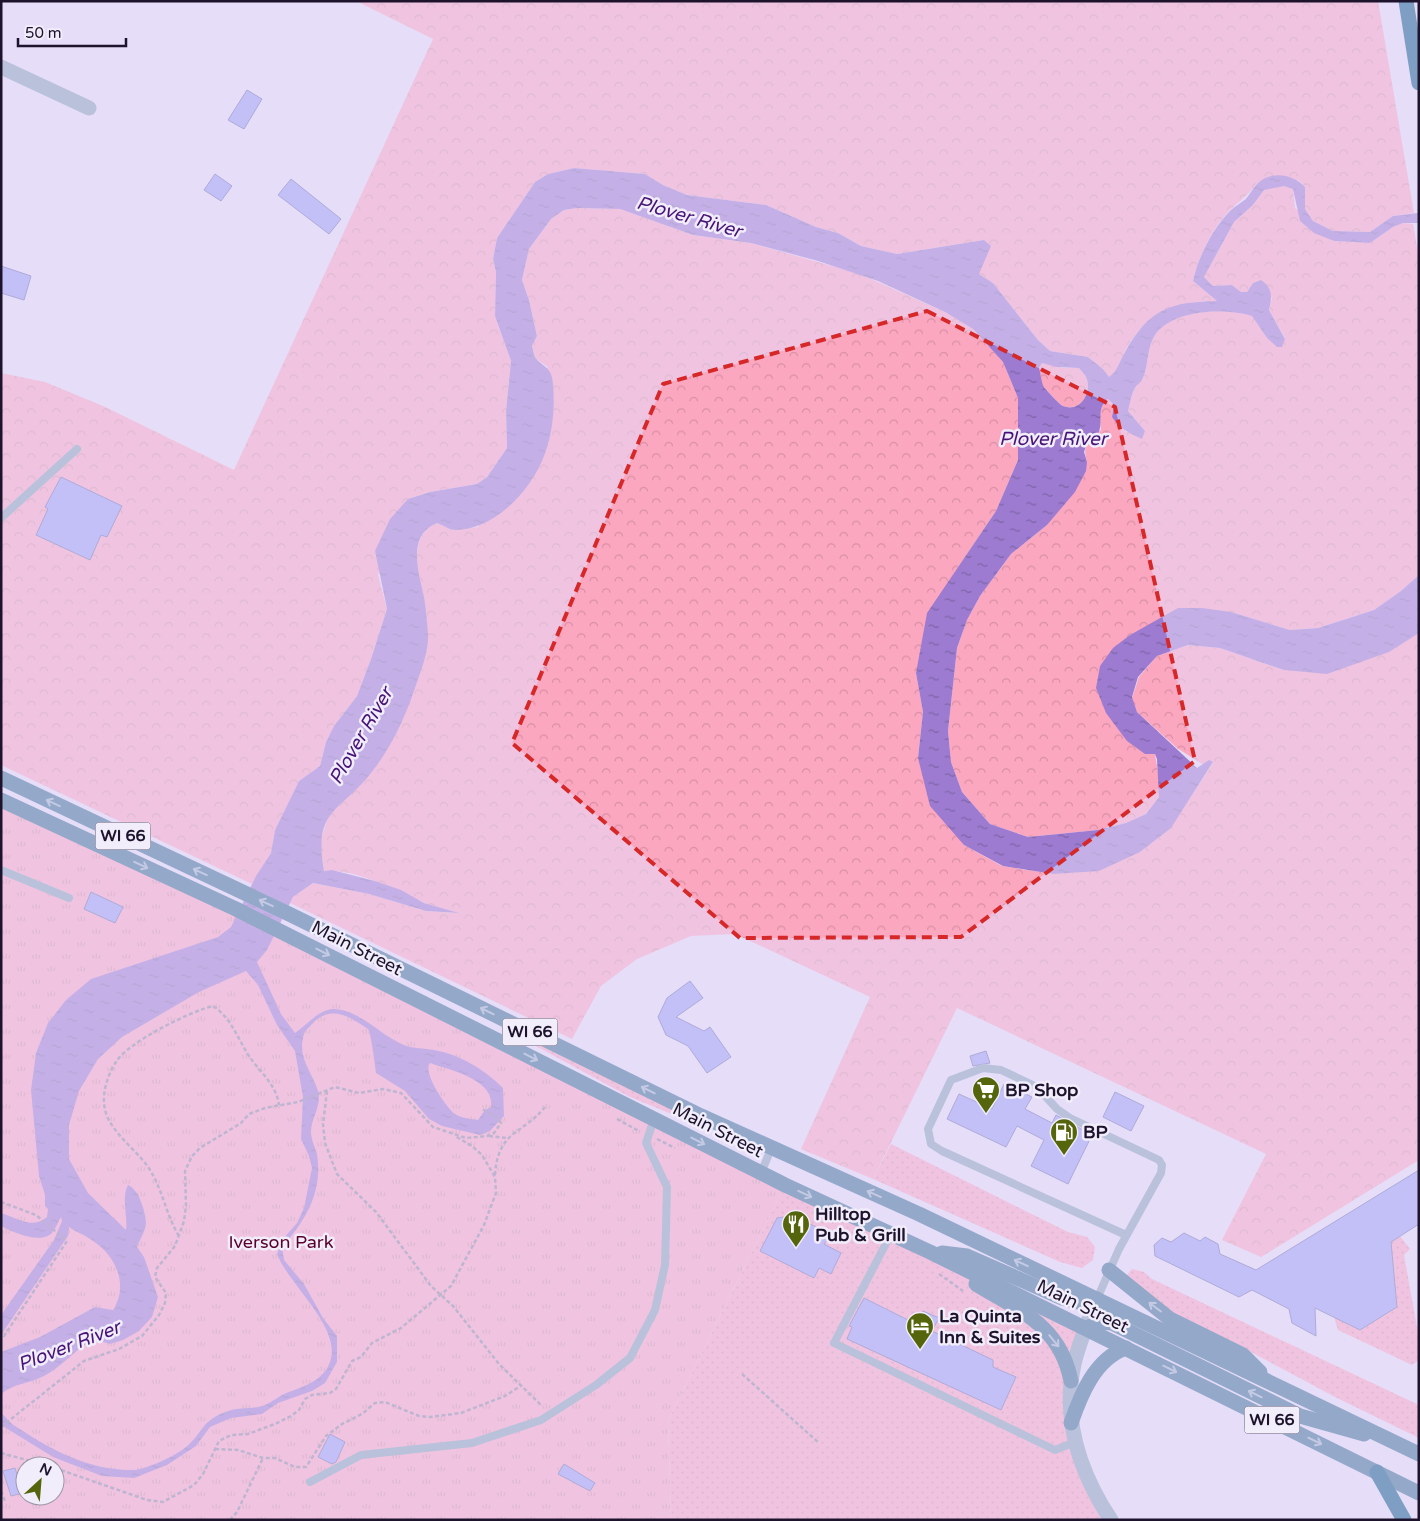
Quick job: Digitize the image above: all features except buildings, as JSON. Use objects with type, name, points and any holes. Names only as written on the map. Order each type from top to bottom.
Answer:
[{"type":"highway","points":[[1406,1],[1419,83]]},
{"type":"highway","points":[[1377,1472],[1404,1520]]},
{"type":"main road","name":"Main Street","points":[[1,778],[289,914],[771,1149],[919,1214],[1419,1454]]},
{"type":"main road","name":"Main Street","points":[[1,800],[280,930],[761,1173],[930,1252],[1419,1493]]},
{"type":"main road","points":[[930,1252],[968,1256],[1062,1298],[1078,1302],[1097,1299]]},
{"type":"main road","points":[[930,1252],[973,1282],[1029,1314],[1039,1323],[1060,1348],[1067,1362],[1071,1381]]},
{"type":"main road","points":[[1109,1270],[1170,1319],[1243,1355],[1268,1381]]},
{"type":"main road","points":[[1086,1328],[1101,1322],[1112,1323],[1300,1416],[1353,1433],[1383,1437]]},
{"type":"main road","points":[[1071,1423],[1077,1404],[1093,1376],[1108,1357],[1126,1348]]},
{"type":"street","points":[[1,66],[89,108]]},
{"type":"street","points":[[1097,1299],[1078,1350],[1071,1381],[1071,1423],[1075,1442],[1096,1497],[1111,1520]]},
{"type":"lane","points":[[1,518],[77,448]]},
{"type":"lane","points":[[1,870],[69,898]]},
{"type":"lane","points":[[1097,1299],[1126,1235],[1161,1173],[1162,1166],[1159,1160],[1070,1118],[1056,1109],[1037,1087],[1001,1070],[983,1068],[951,1080],[928,1129],[931,1144],[942,1151],[1126,1235]]},
{"type":"lane","points":[[310,1482],[361,1455],[472,1443],[541,1420],[596,1385],[630,1358],[655,1310],[665,1265],[666,1187],[646,1143],[654,1118]]},
{"type":"lane","points":[[761,1173],[771,1149]]},
{"type":"lane","points":[[891,1234],[834,1343],[1055,1450],[1075,1442]]},
{"type":"path","points":[[179,1236],[170,1221],[165,1200],[150,1170],[108,1118],[104,1096],[116,1061],[135,1045],[163,1027],[200,1009],[213,1006],[227,1019],[247,1053],[270,1082],[279,1105]]},
{"type":"path","points":[[1,1427],[84,1361],[120,1349],[142,1336],[159,1315],[166,1298],[166,1293],[155,1277],[157,1268],[170,1254],[179,1236],[186,1206],[185,1171],[192,1156],[200,1148],[241,1123],[249,1114],[279,1105],[298,1102],[335,1087],[359,1093],[383,1089],[400,1093],[433,1127],[466,1138],[487,1136],[507,1138]]},
{"type":"path","points":[[327,1089],[323,1124],[325,1142],[337,1174],[376,1212],[431,1286],[453,1306],[499,1364],[549,1414]]},
{"type":"path","points":[[65,1471],[147,1500],[163,1502],[194,1485],[203,1474],[219,1441],[231,1435],[248,1434],[291,1416],[299,1410],[305,1399],[312,1394],[330,1394],[336,1389],[352,1360],[361,1357],[372,1343],[401,1328],[451,1286],[492,1209],[496,1193],[496,1162],[507,1138],[533,1120],[545,1107]]},
{"type":"path","points":[[482,1109],[501,1121],[498,1129],[487,1136]]},
{"type":"path","points":[[452,1134],[472,1146],[482,1155],[495,1177]]},
{"type":"path","points":[[1,1202],[42,1219],[67,1240],[3,1335]]},
{"type":"path","points":[[742,1374],[819,1443]]},
{"type":"path","points":[[214,1449],[238,1450],[263,1458],[275,1458],[295,1468],[306,1467],[326,1436],[342,1424],[362,1414],[375,1403],[385,1402],[419,1416],[430,1417],[461,1413],[505,1396],[522,1385]]},
{"type":"path","points":[[1,1454],[15,1458]]},
{"type":"path","points":[[230,1520],[237,1512],[263,1458]]},
{"type":"path","points":[[1,1491],[5,1501]]},
{"type":"highlighted area","points":[[927,311],[1115,407],[1195,761],[961,937],[740,938],[512,743],[663,384]]},
{"type":"green space","points":[[356,1],[1378,1],[1414,213],[1393,216],[1370,232],[1333,231],[1313,221],[1305,209],[1305,187],[1298,180],[1257,183],[1223,218],[1211,235],[1198,262],[1193,281],[1217,301],[1176,306],[1153,318],[1134,336],[1117,368],[1108,378],[1103,369],[1088,357],[1050,351],[1038,340],[993,283],[979,274],[978,269],[986,258],[984,240],[897,254],[861,246],[838,233],[816,227],[766,205],[687,195],[663,185],[645,174],[574,168],[548,174],[535,182],[497,238],[493,259],[496,272],[495,316],[511,361],[506,411],[507,448],[487,477],[477,484],[430,492],[411,498],[378,575],[387,609],[357,696],[334,726],[326,742],[320,766],[299,781],[275,830],[271,853],[252,884],[1,765],[1,373],[45,382],[103,406],[234,470],[433,39]]},
{"type":"green space","points":[[1273,186],[1284,186],[1293,189],[1295,208],[1333,241],[1370,243],[1393,227],[1403,223],[1413,224],[1419,258],[1419,575],[1401,591],[1374,610],[1318,628],[1290,630],[1231,612],[1152,624],[1130,635],[1100,666],[1155,754],[1160,784],[1159,797],[1146,814],[1126,823],[1098,830],[1028,837],[990,824],[962,792],[951,762],[948,731],[957,648],[967,620],[980,596],[1011,554],[1047,525],[1087,462],[1085,451],[1087,443],[1101,430],[1100,413],[1105,402],[1108,399],[1114,405],[1112,417],[1126,432],[1145,431],[1128,411],[1136,386],[1144,375],[1152,340],[1163,326],[1187,315],[1200,312],[1241,313],[1253,316],[1267,338],[1285,338],[1269,310],[1272,298],[1253,283],[1247,292],[1241,292],[1232,285],[1213,286],[1204,277],[1234,222],[1253,205],[1264,190]]},
{"type":"green space","points":[[577,208],[620,209],[693,235],[751,243],[860,274],[945,312],[973,329],[1003,362],[1018,398],[1018,460],[996,511],[953,575],[916,673],[923,712],[918,758],[964,845],[1002,866],[1053,874],[1140,852],[1171,827],[1213,763],[1202,764],[1177,748],[1137,712],[1132,698],[1139,677],[1157,656],[1188,645],[1220,648],[1284,670],[1410,638],[1419,633],[1419,1160],[1261,1257],[1222,1240],[1266,1154],[957,1008],[873,1179],[801,1149],[870,997],[735,934],[691,936],[637,959],[601,986],[572,1039],[290,903],[293,897],[313,883],[369,894],[426,911],[456,913],[427,904],[361,876],[336,871],[324,871],[320,843],[329,814],[370,774],[424,598],[417,567],[418,546],[422,536],[437,523],[453,530],[478,527],[548,367],[536,359],[532,346],[537,336],[529,300],[522,280],[529,249],[551,219],[564,210]]},
{"type":"green space","points":[[1042,363],[1063,368],[1079,368],[1088,383],[1084,400],[1075,407],[1063,406],[1059,403],[1042,383],[1039,368]]},
{"type":"green space","name":"Iverson Park","points":[[1,800],[785,1185],[668,1421],[671,1520],[1,1520]]},
{"type":"green space","points":[[511,1029],[688,1117],[686,1120],[630,1097],[510,1032]]},
{"type":"green space","points":[[891,1144],[1068,1232],[1087,1237],[1095,1247],[1093,1260],[1082,1268],[1060,1262],[873,1179]]},
{"type":"green space","points":[[785,1185],[1086,1328],[1071,1423],[1111,1520],[671,1520],[668,1421]]},
{"type":"green space","points":[[1400,1236],[1410,1249],[1404,1255],[1419,1338],[1419,1360],[1412,1365],[1338,1330],[1334,1317],[1360,1330],[1397,1307],[1391,1242]]},
{"type":"green space","points":[[1132,1269],[1144,1272],[1152,1279],[1419,1405],[1419,1438],[1335,1397],[1249,1351],[1145,1301],[1129,1280],[1127,1275]]},
{"type":"water","name":"Plover River","points":[[574,168],[645,174],[663,185],[687,195],[766,205],[816,227],[838,233],[861,246],[897,254],[984,240],[991,246],[979,274],[993,283],[1038,340],[1050,351],[1088,357],[1103,369],[1109,377],[1116,369],[1134,338],[1152,317],[1174,306],[1186,303],[1217,301],[1193,281],[1198,262],[1212,234],[1224,218],[1232,209],[1246,199],[1263,180],[1275,175],[1282,175],[1300,183],[1305,187],[1305,209],[1313,221],[1333,231],[1370,232],[1393,216],[1418,213],[1419,223],[1403,223],[1393,227],[1370,243],[1334,241],[1314,233],[1300,221],[1293,189],[1284,186],[1264,190],[1253,205],[1234,222],[1204,277],[1213,286],[1232,285],[1241,292],[1247,292],[1253,283],[1261,280],[1265,283],[1271,293],[1269,310],[1285,339],[1282,347],[1277,347],[1267,338],[1252,316],[1241,313],[1214,312],[1186,315],[1163,326],[1155,335],[1150,346],[1144,375],[1134,391],[1128,411],[1145,431],[1142,439],[1118,425],[1112,417],[1114,405],[1108,399],[1102,408],[1099,432],[1096,437],[1089,437],[1084,452],[1087,462],[1086,471],[1075,492],[1047,525],[1011,554],[980,596],[967,620],[957,648],[948,731],[951,762],[962,792],[990,824],[1028,837],[1098,830],[1126,823],[1146,814],[1159,797],[1157,759],[1155,754],[1145,754],[1127,741],[1106,713],[1096,688],[1100,666],[1113,648],[1130,635],[1178,608],[1202,608],[1231,612],[1290,630],[1318,628],[1374,610],[1401,591],[1419,575],[1419,633],[1389,652],[1327,674],[1284,670],[1220,648],[1188,645],[1157,656],[1138,677],[1132,697],[1137,712],[1197,768],[1209,760],[1213,762],[1171,828],[1140,852],[1099,871],[1053,874],[1003,866],[964,845],[930,806],[918,758],[923,712],[916,673],[927,613],[996,511],[1018,460],[1018,398],[1003,362],[973,329],[945,312],[878,281],[818,261],[751,243],[693,235],[620,209],[577,208],[564,210],[551,219],[529,249],[522,280],[529,300],[537,336],[532,346],[534,355],[551,373],[553,384],[553,420],[544,456],[530,482],[520,495],[497,516],[469,528],[455,530],[437,523],[427,529],[421,537],[417,556],[424,597],[428,639],[422,668],[404,716],[387,751],[360,786],[332,813],[322,835],[324,871],[332,870],[375,881],[401,890],[424,903],[459,913],[426,911],[369,894],[313,883],[293,897],[267,950],[257,962],[281,1014],[295,1033],[322,1012],[333,1009],[352,1013],[404,1045],[453,1055],[480,1069],[503,1088],[504,1116],[490,1131],[480,1135],[442,1126],[429,1119],[405,1091],[376,1073],[372,1042],[368,1029],[348,1017],[334,1014],[328,1014],[314,1022],[304,1034],[302,1050],[319,1096],[311,1132],[317,1154],[317,1181],[311,1205],[291,1237],[282,1247],[284,1260],[304,1284],[323,1318],[337,1336],[337,1362],[325,1383],[312,1391],[278,1403],[262,1414],[231,1418],[210,1427],[196,1446],[167,1465],[134,1478],[102,1476],[65,1462],[65,1456],[51,1456],[1,1425],[1,1413],[13,1425],[57,1451],[102,1467],[134,1470],[161,1462],[182,1450],[192,1442],[212,1418],[232,1410],[258,1407],[270,1403],[282,1395],[318,1378],[328,1366],[331,1358],[331,1346],[327,1332],[277,1254],[282,1240],[297,1223],[304,1208],[312,1168],[301,1139],[303,1097],[295,1051],[277,1025],[258,985],[246,971],[199,992],[122,1037],[98,1059],[79,1091],[69,1125],[69,1159],[88,1193],[126,1230],[125,1196],[128,1185],[139,1196],[146,1224],[137,1247],[144,1257],[158,1297],[152,1317],[139,1331],[123,1340],[110,1344],[94,1339],[51,1372],[38,1379],[6,1390],[1,1394],[1,1352],[40,1337],[95,1307],[113,1310],[120,1291],[118,1272],[108,1255],[90,1239],[69,1227],[68,1236],[1,1335],[1,1315],[54,1240],[62,1221],[61,1217],[51,1234],[39,1238],[26,1236],[1,1226],[1,1213],[30,1223],[41,1221],[47,1217],[48,1209],[45,1206],[45,1195],[39,1176],[31,1090],[36,1053],[48,1023],[66,1000],[91,979],[218,937],[231,927],[256,876],[271,853],[275,830],[299,781],[320,766],[326,742],[334,726],[357,696],[387,609],[375,551],[390,519],[408,499],[430,492],[477,484],[487,477],[507,448],[506,411],[511,361],[495,316],[496,272],[493,259],[497,238],[535,182],[548,174]],"holes":[[[1042,363],[1056,367],[1079,368],[1085,376],[1088,389],[1084,400],[1075,407],[1063,406],[1050,394],[1042,383],[1039,368]],[[430,1063],[469,1077],[486,1089],[490,1097],[491,1107],[485,1110],[478,1120],[455,1114],[441,1097],[432,1081],[428,1067]]]},
{"type":"place","name":"BP Shop","points":[[986,1114]]},
{"type":"place","name":"BP","points":[[1064,1156]]},
{"type":"place","name":"Hilltop Pub & Grill","points":[[796,1248]]},
{"type":"place","name":"La Quinta Inn & Suites","points":[[920,1350]]}]
